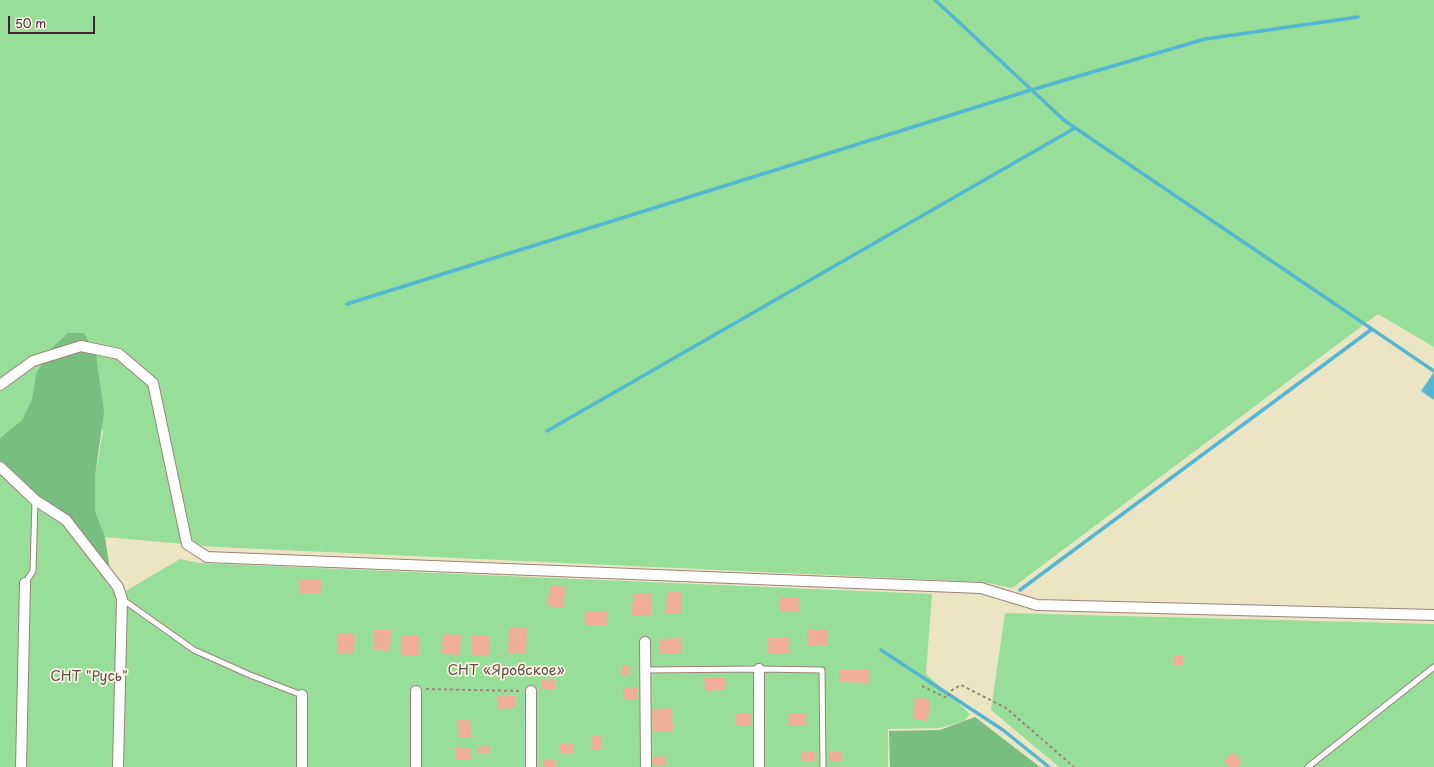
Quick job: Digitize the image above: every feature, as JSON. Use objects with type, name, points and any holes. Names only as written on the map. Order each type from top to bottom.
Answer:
[{"type":"street","points":[[0,385],[33,361],[81,346],[119,354],[152,383],[187,544],[206,557],[981,588],[1037,605],[1434,615]]},
{"type":"street","points":[[0,467],[35,500],[66,520],[118,587],[122,599],[118,767]]},
{"type":"street","points":[[21,767],[25,583]]},
{"type":"street","points":[[645,642],[646,767]]},
{"type":"street","points":[[759,668],[759,767]]},
{"type":"street","points":[[416,691],[416,767]]},
{"type":"street","points":[[531,691],[531,767]]},
{"type":"street","points":[[302,695],[302,767]]},
{"type":"lane","points":[[25,583],[33,571],[35,500]]},
{"type":"lane","points":[[122,599],[194,650],[250,675],[302,695]]},
{"type":"lane","points":[[1308,767],[1434,667]]},
{"type":"lane","points":[[645,670],[759,668],[822,670],[823,767]]},
{"type":"path","points":[[922,686],[947,698],[952,690],[961,685],[1006,708],[1074,767]]},
{"type":"path","points":[[416,691],[424,689],[531,691]]},
{"type":"green space","points":[[0,0],[1434,0],[1434,347],[1378,314],[1012,588],[982,582],[216,547],[105,537],[95,511],[95,476],[103,431],[36,374],[32,399],[22,420],[0,438]]},
{"type":"green space","points":[[68,333],[84,333],[96,355],[104,412],[95,476],[95,511],[105,537],[110,570],[48,505],[0,462],[0,438],[22,420],[32,399],[36,374],[52,348]]},
{"type":"green space","name":"СНТ «Яровское»","points":[[0,452],[101,552],[124,592],[180,559],[199,563],[932,594],[926,674],[970,714],[964,721],[940,728],[888,729],[888,767],[0,767]]},
{"type":"green space","points":[[1005,613],[1434,624],[1434,767],[1059,767],[991,710]]},
{"type":"green space","points":[[975,717],[1040,767],[890,767],[889,731],[940,730]]},
{"type":"water","points":[[1434,372],[1434,400],[1421,391]]},
{"type":"building","points":[[300,579],[321,579],[321,594],[300,594]]},
{"type":"building","points":[[550,585],[566,587],[563,608],[547,606]]},
{"type":"building","points":[[667,592],[682,592],[682,614],[666,613]]},
{"type":"building","points":[[633,594],[652,594],[651,616],[632,615]]},
{"type":"building","points":[[779,597],[800,597],[800,612],[779,612]]},
{"type":"building","points":[[586,611],[608,611],[607,626],[586,626]]},
{"type":"building","points":[[509,627],[527,628],[526,653],[508,653]]},
{"type":"building","points":[[807,629],[828,629],[828,645],[807,645]]},
{"type":"building","points":[[373,630],[391,630],[390,651],[373,650]]},
{"type":"building","points":[[337,634],[355,634],[354,654],[337,654]]},
{"type":"building","points":[[443,634],[461,635],[460,655],[442,654]]},
{"type":"building","points":[[402,635],[420,635],[419,655],[402,655]]},
{"type":"building","points":[[472,635],[489,635],[489,655],[471,655]]},
{"type":"building","points":[[682,638],[682,654],[660,654],[660,639]]},
{"type":"building","points":[[768,638],[790,638],[790,653],[768,653]]},
{"type":"building","points":[[1174,656],[1183,656],[1183,665],[1173,665]]},
{"type":"building","points":[[622,666],[629,666],[629,676],[622,676]]},
{"type":"building","points":[[839,669],[870,670],[869,683],[839,682]]},
{"type":"building","points":[[725,677],[725,690],[705,691],[704,678]]},
{"type":"building","points":[[541,680],[555,680],[555,689],[542,689]]},
{"type":"building","points":[[623,687],[638,687],[638,699],[623,699]]},
{"type":"building","points":[[497,696],[515,696],[515,708],[497,709]]},
{"type":"building","points":[[915,698],[930,699],[928,721],[913,719]]},
{"type":"building","points":[[672,708],[673,732],[653,732],[652,709]]},
{"type":"building","points":[[751,713],[752,726],[736,726],[736,714]]},
{"type":"building","points":[[789,714],[806,714],[806,726],[788,726]]},
{"type":"building","points":[[458,719],[470,719],[471,737],[459,738]]},
{"type":"building","points":[[592,736],[601,736],[601,750],[592,750]]},
{"type":"building","points":[[559,744],[573,744],[573,753],[560,754]]},
{"type":"building","points":[[490,746],[490,753],[477,754],[477,747]]},
{"type":"building","points":[[470,747],[471,759],[456,759],[456,748]]},
{"type":"building","points":[[802,751],[815,751],[815,761],[802,761]]},
{"type":"building","points":[[830,751],[842,752],[841,761],[829,761]]},
{"type":"building","points":[[1234,752],[1242,763],[1237,767],[1229,767],[1224,760]]},
{"type":"building","points":[[666,756],[666,766],[653,766],[652,757]]},
{"type":"building","points":[[543,760],[555,760],[555,767],[543,767]]},
{"type":"waterway","points":[[935,0],[1065,121],[1434,371]]},
{"type":"waterway","points":[[347,304],[1031,90],[1205,39],[1358,17]]},
{"type":"waterway","points":[[547,431],[1075,128]]},
{"type":"waterway","points":[[1020,590],[1372,329]]},
{"type":"waterway","points":[[881,650],[1003,730],[1049,767]]},
{"type":"park label","name":"СНТ \"Русь\"","points":[[89,677]]}]
